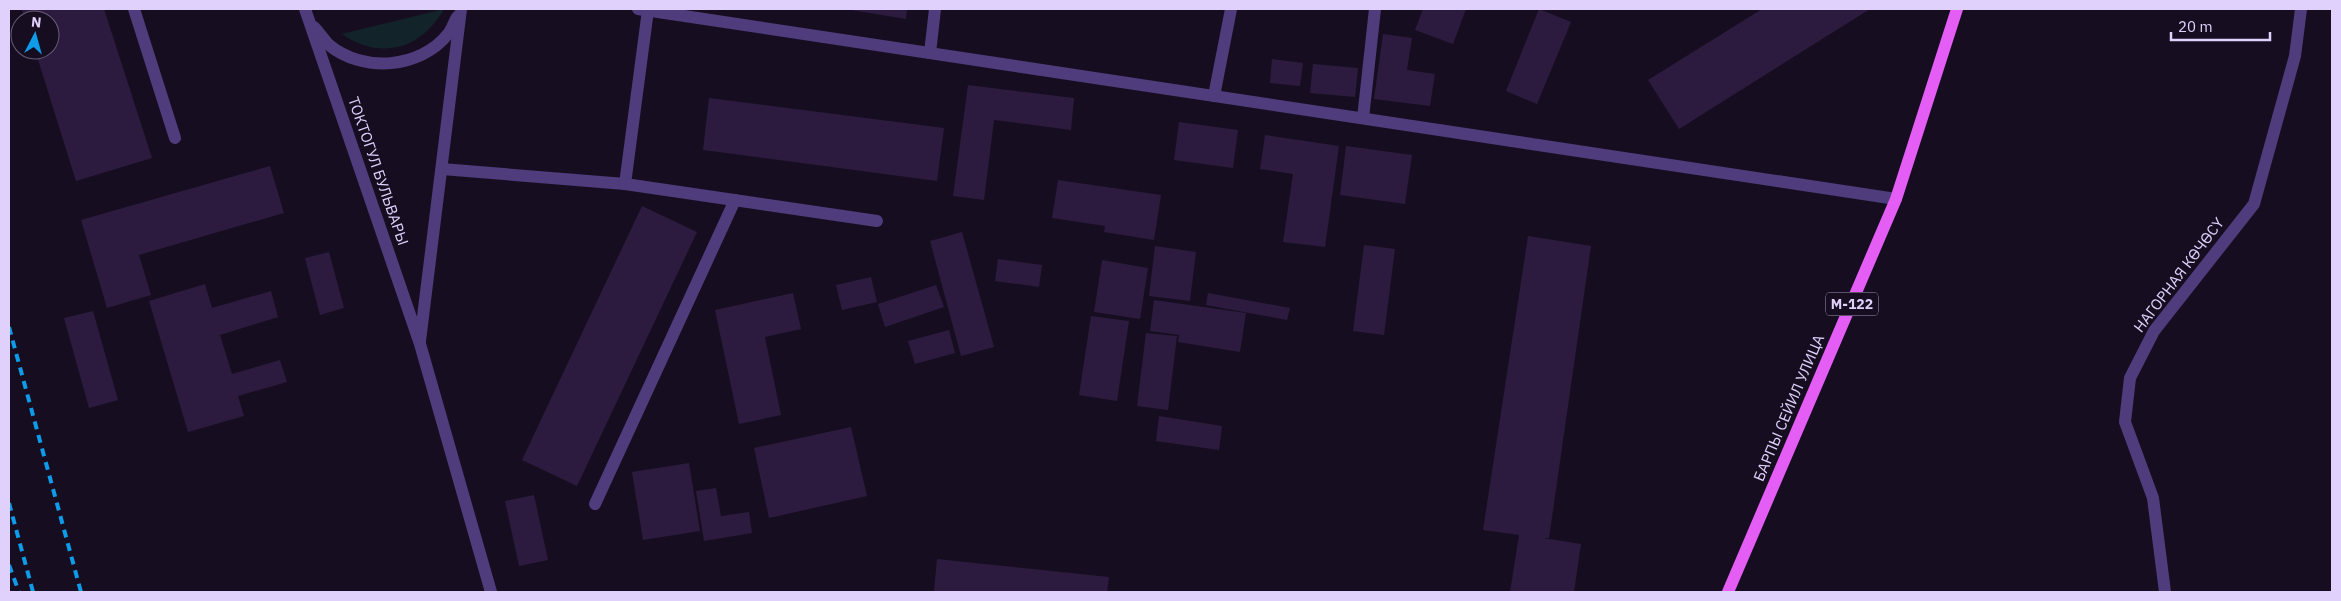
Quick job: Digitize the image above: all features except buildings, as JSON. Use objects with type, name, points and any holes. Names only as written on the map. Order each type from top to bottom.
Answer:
[{"type":"main road","name":"БАРПЫ СЕЙИЛ УЛИЦА","points":[[1728,592],[1896,199],[1957,9]]},
{"type":"street","points":[[134,9],[175,138]]},
{"type":"street","points":[[306,9],[313,25],[329,44],[352,58],[378,64],[405,62],[429,51],[448,34],[461,9]]},
{"type":"street","name":"ТОКТОГУЛ БУЛЬВАРЫ","points":[[306,9],[420,344],[491,592]]},
{"type":"street","name":"ТОКТОГУЛ БУЛЬВАРЫ","points":[[420,344],[461,9]]},
{"type":"street","points":[[930,53],[935,9]]},
{"type":"street","points":[[1214,96],[1231,9]]},
{"type":"street","points":[[1363,118],[1375,9]]},
{"type":"street","name":"НАГОРНАЯ КӨЧӨСҮ","points":[[2165,592],[2153,498],[2125,422],[2130,378],[2154,330],[2254,204],[2295,56],[2302,9]]},
{"type":"street","points":[[625,184],[643,10],[1896,199]]},
{"type":"street","points":[[442,169],[625,184],[877,221]]},
{"type":"street","points":[[595,504],[735,200]]},
{"type":"green space","points":[[444,9],[435,23],[424,34],[412,42],[399,47],[385,49],[371,47],[342,34]]},
{"type":"railway","points":[[9,327],[81,592]]},
{"type":"railway","points":[[9,503],[33,592]]},
{"type":"railway","points":[[9,565],[19,592]]}]
